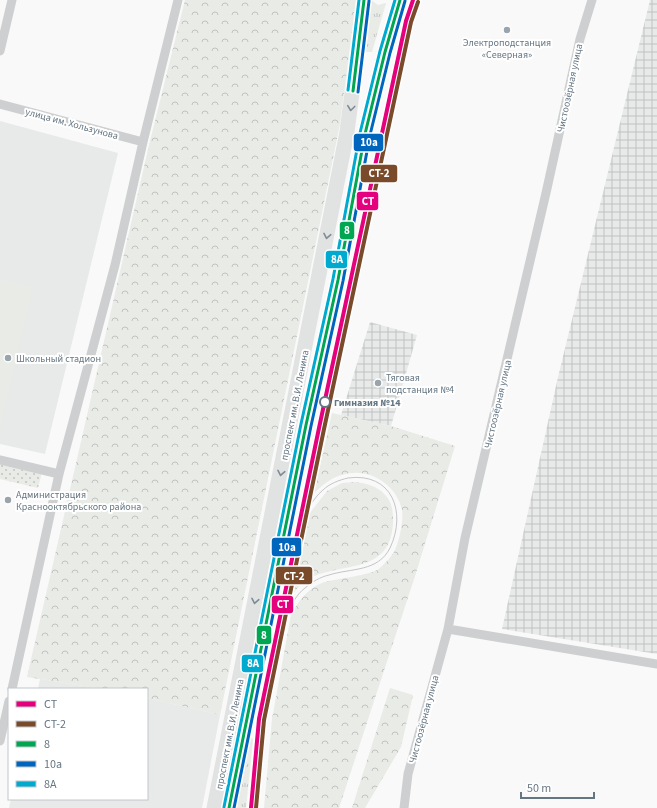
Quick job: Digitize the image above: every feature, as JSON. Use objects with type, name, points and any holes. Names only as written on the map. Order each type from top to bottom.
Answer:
[{"type":"main road","name":"проспект им. В.И. Ленина","points":[[214,808],[348,132],[364,0]]},
{"type":"main road","name":"проспект им. В.И. Ленина","points":[[229,808],[306,425],[338,280],[365,134],[385,52],[400,0]]},
{"type":"street","points":[[0,51],[12,0]]},
{"type":"street","points":[[12,688],[59,474],[115,265],[143,142],[178,0]]},
{"type":"street","name":"Чистоозёрная улица","points":[[404,808],[408,774],[448,629],[465,538],[546,193],[580,39],[592,0]]},
{"type":"street","name":"улица им. Хользунова","points":[[0,104],[143,142]]},
{"type":"street","points":[[0,460],[59,474]]},
{"type":"street","points":[[448,629],[657,664]]},
{"type":"street","points":[[0,741],[8,705]]},
{"type":"shaded area","points":[[650,0],[657,0],[657,654],[502,629],[558,377]]},
{"type":"shaded area","points":[[0,121],[118,153],[45,454],[0,444]]},
{"type":"shaded area","points":[[370,322],[417,335],[391,426],[341,415]]},
{"type":"shaded area","points":[[40,679],[96,688],[38,688]]},
{"type":"shaded area","points":[[148,698],[220,715],[202,808],[9,808],[11,800],[148,800]]},
{"type":"green space","points":[[185,0],[356,0],[340,124],[220,715],[148,698],[148,688],[96,688],[27,677],[149,145]]},
{"type":"green space","points":[[371,0],[378,5],[386,3],[372,52],[366,52]]},
{"type":"green space","name":"Школьный стадион","points":[[0,279],[33,287],[0,428]]},
{"type":"green space","points":[[332,413],[391,426],[455,446],[416,573],[339,808],[264,808],[272,719],[291,615],[304,596],[322,583],[369,573],[380,568],[394,552],[402,525],[402,510],[394,492],[380,479],[371,475],[352,473],[338,476],[327,482],[314,493]]},
{"type":"green space","points":[[0,462],[42,472],[38,488],[0,479]]},
{"type":"green space","points":[[354,482],[376,487],[388,499],[393,515],[390,540],[383,552],[373,560],[360,565],[318,575],[305,581],[294,592],[309,514],[327,491],[342,483]]},
{"type":"green space","points":[[390,688],[413,695],[401,747],[365,808],[352,808]]},
{"type":"green space","points":[[250,737],[253,739],[246,808],[237,808]]},
{"type":"tram line","points":[[287,612],[300,593],[316,580],[337,573],[363,568],[385,556],[390,548],[395,534],[397,521],[396,508],[392,497],[385,488],[376,481],[363,478],[348,478],[331,484],[325,488],[315,498],[298,528]]},
{"type":"transit line","name":"8А","points":[[348,90],[359,0]]},
{"type":"transit line","name":"8","points":[[353,91],[364,0]]},
{"type":"transit line","name":"8А","points":[[224,807],[301,424],[333,279],[360,133],[380,51],[395,0]]},
{"type":"transit line","name":"8","points":[[229,808],[306,425],[338,280],[365,134],[385,52],[400,0]]},
{"type":"transit line","name":"СТ","points":[[251,808],[259,719],[319,428],[406,21],[413,0]]},
{"type":"transit line","name":"10а","points":[[358,92],[369,1]]},
{"type":"transit line","name":"10а","points":[[234,808],[311,426],[343,281],[370,135],[390,53],[405,1]]},
{"type":"transit line","name":"СТ-2","points":[[256,808],[264,720],[324,429],[411,22],[418,2]]},
{"type":"place","name":"Электроподстанция «Северная»","points":[[507,30]]},
{"type":"place","name":"Школьный стадион","points":[[8,358]]},
{"type":"place","name":"Тяговая подстанция №4","points":[[378,383]]},
{"type":"place","name":"Гимназия №14","points":[[325,402]]},
{"type":"place","name":"Администрация Краснооктябрьского района","points":[[8,500]]}]
